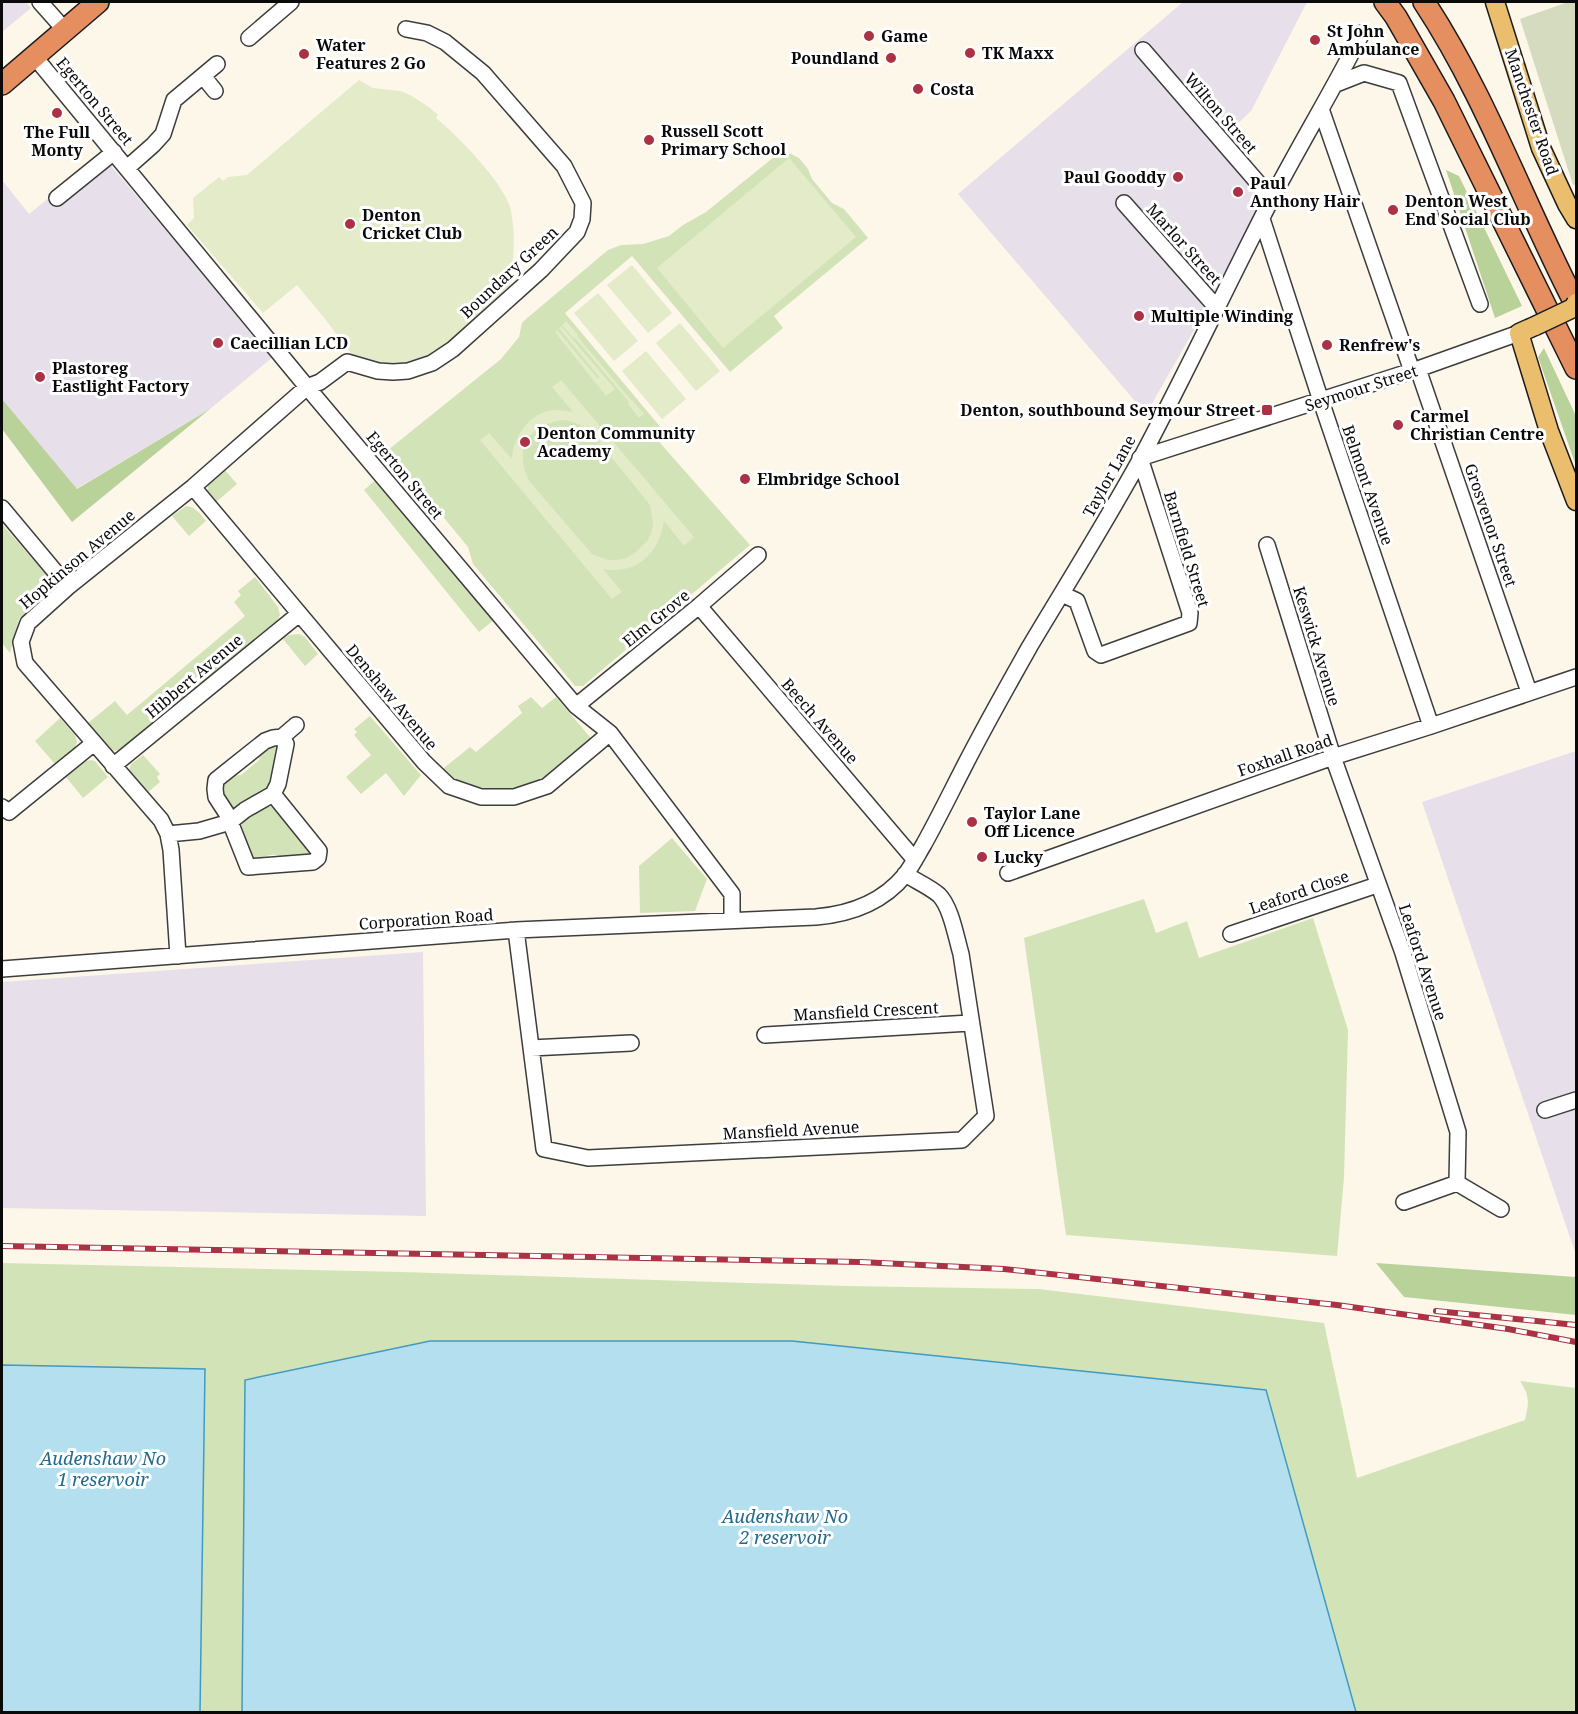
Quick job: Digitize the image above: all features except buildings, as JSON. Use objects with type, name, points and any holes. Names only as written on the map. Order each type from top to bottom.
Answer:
[{"type":"highway","points":[[2,84],[98,2]]},
{"type":"highway","points":[[1385,2],[1444,101],[1576,368]]},
{"type":"highway","points":[[1424,2],[1442,29],[1484,111],[1576,305]]},
{"type":"main road","name":"Manchester Road","points":[[1495,2],[1541,148],[1576,219]]},
{"type":"main road","name":"Seymour Street","points":[[1527,330],[1576,305]]},
{"type":"main road","points":[[1527,330],[1549,431],[1576,501]]},
{"type":"street","points":[[40,2],[64,29]]},
{"type":"street","points":[[249,38],[291,2]]},
{"type":"street","name":"Boundary Green","points":[[307,387],[320,382],[347,362],[378,371],[393,372],[408,371],[432,363],[453,349],[541,270],[577,232],[582,219],[583,203],[564,166],[483,73],[445,42],[427,33],[406,29]]},
{"type":"street","name":"Taylor Lane","points":[[853,911],[879,899],[891,890],[915,860],[1030,646],[1140,458],[1272,199],[1362,33]]},
{"type":"street","name":"Wilton Street","points":[[1143,50],[1272,199]]},
{"type":"street","name":"Egerton Street","points":[[34,56],[307,387],[576,706],[610,733],[732,894],[732,921]]},
{"type":"street","points":[[127,168],[163,134],[174,100],[217,64]]},
{"type":"street","points":[[1336,84],[1364,73],[1399,83],[1480,304]]},
{"type":"street","points":[[203,76],[215,91]]},
{"type":"street","name":"Grosvenor Street","points":[[1321,108],[1529,692]]},
{"type":"street","points":[[57,198],[114,152]]},
{"type":"street","name":"Marlor Street","points":[[1124,203],[1217,308]]},
{"type":"street","name":"Belmont Avenue","points":[[1262,219],[1431,726]]},
{"type":"street","name":"Seymour Street","points":[[1140,458],[1415,370],[1527,330]]},
{"type":"street","name":"Hopkinson Avenue","points":[[178,956],[171,850],[168,834],[161,820],[25,663],[21,642],[28,623],[68,587],[193,487],[307,387]]},
{"type":"street","name":"Barnfield Street","points":[[1062,594],[1077,601],[1095,651],[1101,655],[1189,623],[1190,614],[1140,458]]},
{"type":"street","name":"Denshaw Avenue","points":[[193,487],[424,762],[449,786],[481,797],[514,797],[547,786],[610,733]]},
{"type":"street","points":[[2,508],[68,587]]},
{"type":"street","name":"Keswick Avenue","points":[[1267,545],[1333,757]]},
{"type":"street","name":"Elm Grove","points":[[576,706],[758,555]]},
{"type":"street","name":"Beech Avenue","points":[[699,606],[915,860]]},
{"type":"street","name":"Hibbert Avenue","points":[[113,766],[299,614]]},
{"type":"street","name":"Foxhall Road","points":[[1008,873],[1333,757],[1576,676]]},
{"type":"street","points":[[273,794],[319,851],[318,858],[313,862],[248,867],[227,814],[216,797],[215,789],[216,780],[265,741],[282,737],[296,725]]},
{"type":"street","points":[[168,834],[200,831],[230,822],[245,810],[273,794],[278,784],[286,744],[282,737]]},
{"type":"street","points":[[2,807],[9,812],[94,743]]},
{"type":"street","name":"Leaford Avenue","points":[[1333,757],[1403,954],[1458,1132],[1457,1183]]},
{"type":"street","name":"Mansfield Avenue","points":[[516,930],[544,1149],[588,1158],[962,1140],[986,1116],[960,954],[946,906],[939,895],[905,874]]},
{"type":"street","name":"Leaford Close","points":[[1231,934],[1377,885]]},
{"type":"street","name":"Corporation Road","points":[[2,969],[516,930],[732,921],[835,915],[853,911]]},
{"type":"street","name":"Mansfield Crescent","points":[[765,1035],[970,1023]]},
{"type":"street","points":[[531,1048],[631,1042]]},
{"type":"street","points":[[1545,1110],[1576,1100]]},
{"type":"street","points":[[1404,1202],[1457,1183],[1501,1209]]},
{"type":"shaded area","points":[[2,2],[26,2],[31,8],[2,32]]},
{"type":"shaded area","points":[[1183,2],[1307,2],[1251,111],[1223,138],[1226,158],[1266,204],[1146,414],[958,194]]},
{"type":"shaded area","points":[[102,155],[273,357],[210,409],[76,489],[2,399],[2,180],[29,214]]},
{"type":"shaded area","points":[[1576,751],[1576,1255],[1422,802]]},
{"type":"shaded area","points":[[423,952],[426,1216],[2,1208],[2,982]]},
{"type":"green space","points":[[1568,2],[1576,2],[1576,184],[1573,185],[1520,19]]},
{"type":"green space","name":"Denton Cricket Club","points":[[359,80],[373,88],[400,91],[412,96],[438,115],[436,118],[467,147],[489,172],[505,196],[512,217],[514,248],[509,290],[472,324],[441,348],[411,365],[399,368],[357,361],[297,285],[263,313],[187,225],[194,218],[193,198],[219,177],[223,181],[228,177],[247,175]]},
{"type":"green space","points":[[784,153],[799,158],[808,169],[812,179],[832,203],[844,209],[868,238],[774,316],[783,328],[730,372],[632,256],[565,313],[662,429],[654,436],[750,545],[583,686],[575,686],[473,564],[468,547],[388,450],[501,359],[519,337],[522,323],[608,250],[621,245],[643,244],[669,236],[706,212],[774,157]]},
{"type":"green space","points":[[789,158],[856,237],[723,348],[657,268]]},
{"type":"green space","points":[[1446,170],[1459,176],[1522,306],[1495,318]]},
{"type":"green space","points":[[632,265],[672,313],[648,333],[607,285]]},
{"type":"green space","points":[[598,293],[638,341],[614,361],[574,313]]},
{"type":"green space","points":[[566,321],[644,414],[639,418],[628,404],[629,402],[562,325]]},
{"type":"green space","points":[[680,323],[720,371],[696,391],[656,343]]},
{"type":"green space","points":[[561,326],[615,389],[606,396],[555,332],[557,330],[598,379],[599,377],[559,328]]},
{"type":"green space","points":[[1544,348],[1576,416],[1576,466],[1538,357]]},
{"type":"green space","points":[[646,351],[686,399],[662,419],[622,371]]},
{"type":"green space","points":[[561,380],[694,537],[684,546],[664,521],[657,543],[644,560],[626,569],[603,569],[622,592],[612,599],[480,440],[489,433],[512,459],[515,442],[530,421],[544,412],[553,410],[573,412],[552,387]],"holes":[[[565,420],[592,433],[650,505],[653,524],[648,540],[635,553],[626,558],[608,560],[592,554],[530,482],[523,459],[527,440],[542,426]]]},
{"type":"green space","points":[[2,399],[77,489],[210,409],[72,522],[2,429]]},
{"type":"green space","points":[[225,470],[237,484],[215,503],[207,495],[208,484]]},
{"type":"green space","points":[[378,478],[494,620],[479,632],[364,490]]},
{"type":"green space","points":[[186,506],[195,509],[206,521],[189,536],[172,516]]},
{"type":"green space","points":[[2,524],[57,587],[19,619],[10,653],[2,643]]},
{"type":"green space","points":[[255,577],[278,607],[280,615],[277,622],[123,748],[115,751],[109,749],[88,723],[115,701],[127,715],[245,616],[234,602],[241,595],[238,591]]},
{"type":"green space","points":[[299,634],[305,637],[318,654],[305,666],[283,639],[289,635]]},
{"type":"green space","points":[[531,697],[542,708],[556,697],[595,743],[549,775],[522,786],[494,789],[480,787],[466,784],[440,771],[470,747],[476,752],[522,713],[518,706]]},
{"type":"green space","points":[[370,716],[421,775],[404,796],[386,773],[361,794],[346,777],[371,755],[354,735],[357,732],[354,729]]},
{"type":"green space","points":[[60,718],[75,735],[77,742],[75,747],[55,764],[35,741]]},
{"type":"green space","points":[[278,743],[281,747],[272,786],[239,807],[233,808],[220,792],[221,784],[226,776],[241,775],[259,760],[261,749]]},
{"type":"green space","points":[[143,755],[160,774],[157,777],[160,782],[146,794],[129,770],[131,764]]},
{"type":"green space","points":[[95,761],[108,777],[83,798],[66,777],[83,762]]},
{"type":"green space","points":[[265,806],[278,810],[313,853],[311,857],[287,860],[277,855],[269,855],[252,860],[242,841],[241,827],[251,814]]},
{"type":"green space","points":[[672,838],[707,879],[695,911],[640,913],[639,866]]},
{"type":"green space","points":[[1144,899],[1156,933],[1187,921],[1199,958],[1313,918],[1348,1030],[1344,1178],[1337,1256],[1066,1235],[1024,938]]},
{"type":"green space","points":[[2,1263],[402,1272],[846,1286],[1038,1289],[1324,1323],[1357,1478],[1525,1420],[1528,1400],[1520,1381],[1576,1388],[1576,1712],[1356,1712],[1266,1390],[245,1380],[242,1712],[200,1712],[205,1369],[2,1365]]},
{"type":"green space","points":[[1376,1263],[1576,1277],[1576,1315],[1404,1297]]},
{"type":"water","name":"Audenshaw No 2 reservoir","points":[[430,1341],[792,1341],[1266,1390],[1356,1712],[242,1712],[245,1380]]},
{"type":"water","name":"Audenshaw No 1 reservoir","points":[[2,1365],[205,1369],[200,1712],[2,1712]]},
{"type":"railway","points":[[2,1246],[860,1262],[1004,1269],[1337,1305],[1508,1329],[1576,1342]]},
{"type":"railway","points":[[1436,1311],[1576,1325]]},
{"type":"place","name":"Game","points":[[869,36]]},
{"type":"place","name":"St John Ambulance","points":[[1315,40]]},
{"type":"place","name":"TK Maxx","points":[[970,53]]},
{"type":"place","name":"Water Features 2 Go","points":[[304,54]]},
{"type":"place","name":"Poundland","points":[[891,58]]},
{"type":"place","name":"Costa","points":[[918,89]]},
{"type":"place","name":"The Full Monty","points":[[57,113]]},
{"type":"place","name":"Russell Scott Primary School","points":[[649,140]]},
{"type":"place","name":"Paul Gooddy","points":[[1178,177]]},
{"type":"place","name":"Paul Anthony Hair","points":[[1238,192]]},
{"type":"place","name":"Denton West End Social Club","points":[[1393,210]]},
{"type":"place","name":"Denton Cricket Club","points":[[350,224]]},
{"type":"place","name":"Multiple Winding","points":[[1139,316]]},
{"type":"place","name":"Caecillian LCD","points":[[218,343]]},
{"type":"place","name":"Renfrew's","points":[[1327,345]]},
{"type":"place","name":"Plastoreg Eastlight Factory","points":[[40,377]]},
{"type":"place","name":"Denton, southbound Seymour Street","points":[[1267,410]]},
{"type":"place","name":"Carmel Christian Centre","points":[[1398,425]]},
{"type":"place","name":"Denton Community Academy","points":[[525,442]]},
{"type":"place","name":"Elmbridge School","points":[[745,479]]},
{"type":"place","name":"Taylor Lane Off Licence","points":[[972,822]]},
{"type":"place","name":"Lucky","points":[[982,857]]}]
